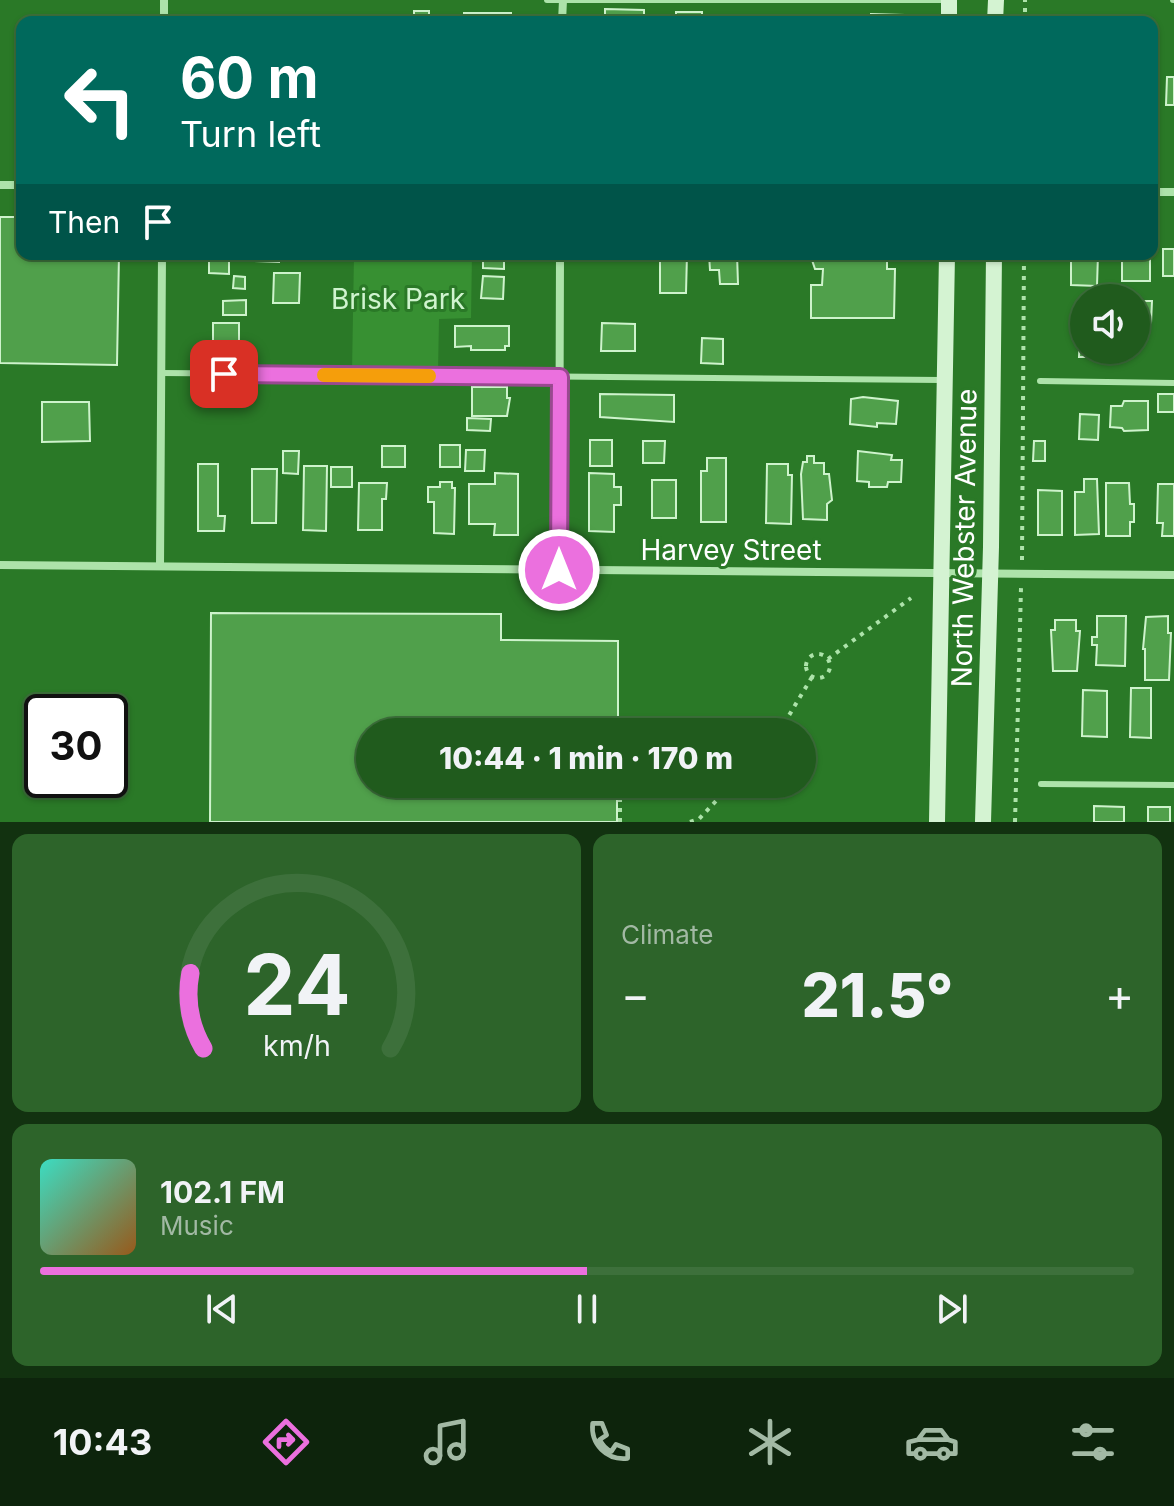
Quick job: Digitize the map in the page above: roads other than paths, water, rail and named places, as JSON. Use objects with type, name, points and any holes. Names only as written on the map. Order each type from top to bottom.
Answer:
[{"type":"main road","name":"North Webster Avenue","points":[[937,822],[947,260]]},
{"type":"main road","name":"North Webster Avenue","points":[[983,822],[994,260]]},
{"type":"street","points":[[160,566],[162,260]]},
{"type":"street","points":[[559,570],[560,260]]},
{"type":"street","name":"Harvey Street","points":[[0,565],[1174,575]]},
{"type":"lane","points":[[547,0],[946,0]]},
{"type":"lane","points":[[161,373],[945,380]]},
{"type":"lane","points":[[1040,381],[1174,383]]},
{"type":"lane","points":[[1041,784],[1174,785]]},
{"type":"park label","name":"Brisk Park","points":[[398,299]]}]
